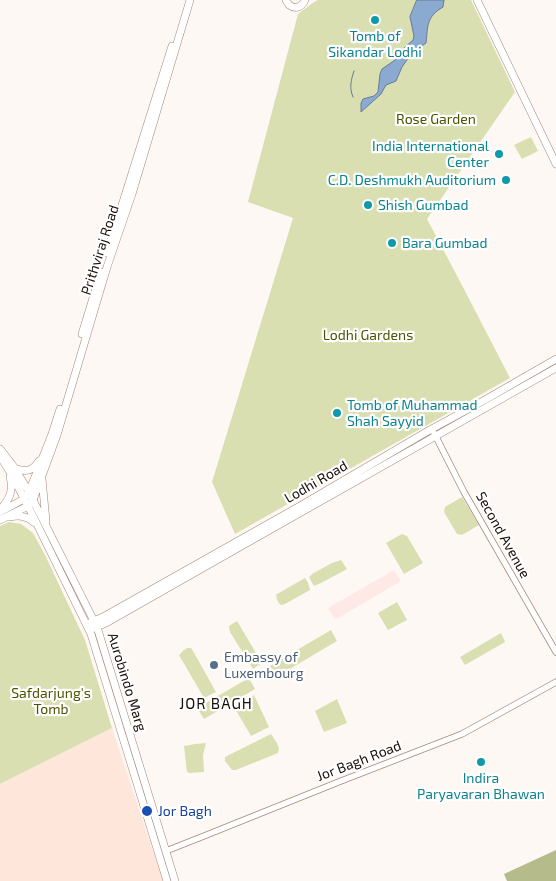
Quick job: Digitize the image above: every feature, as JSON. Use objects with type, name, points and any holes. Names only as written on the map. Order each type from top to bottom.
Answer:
[{"type":"main road","name":"Prithviraj Road","points":[[29,492],[52,434],[101,270],[186,0]]},
{"type":"main road","name":"Prithviraj Road","points":[[28,501],[42,476],[57,435],[190,0]]},
{"type":"main road","points":[[286,0],[289,5],[296,8],[301,6],[305,0]]},
{"type":"main road","points":[[477,0],[556,164]]},
{"type":"main road","points":[[481,0],[556,156]]},
{"type":"main road","name":"Lodhi Road","points":[[433,432],[556,359]]},
{"type":"main road","name":"Lodhi Road","points":[[92,625],[433,432],[556,368]]},
{"type":"main road","points":[[0,449],[28,501]]},
{"type":"main road","points":[[0,456],[29,492],[28,501]]},
{"type":"main road","points":[[11,469],[32,470],[42,458]]},
{"type":"main road","points":[[1,515],[11,494],[11,469]]},
{"type":"main road","points":[[22,470],[32,484]]},
{"type":"main road","points":[[42,476],[46,525]]},
{"type":"main road","points":[[1,515],[28,501]]},
{"type":"main road","name":"Aurobindo Marg","points":[[28,501],[46,525],[92,625],[139,798],[167,881]]},
{"type":"main road","name":"Aurobindo Marg","points":[[28,501],[38,527],[92,625],[102,639],[126,709],[176,881]]},
{"type":"main road","points":[[1,515],[25,517],[38,527]]},
{"type":"street","name":"Second Avenue","points":[[433,432],[497,550],[556,652]]},
{"type":"street","name":"Jor Bagh Road","points":[[166,850],[462,734],[556,682]]},
{"type":"shaded area","points":[[394,570],[401,581],[335,620],[328,608]]},
{"type":"shaded area","points":[[112,728],[163,881],[0,881],[0,784]]},
{"type":"green space","name":"Lodhi Gardens","points":[[318,0],[471,0],[515,92],[427,219],[510,378],[235,534],[212,482],[293,218],[248,202],[298,14]]},
{"type":"green space","points":[[531,137],[538,151],[522,159],[514,145]]},
{"type":"green space","points":[[462,497],[479,525],[462,535],[457,534],[444,512],[445,507]]},
{"type":"green space","name":"Safdarjung's Tomb","points":[[9,522],[21,524],[33,533],[45,555],[85,640],[112,728],[0,784],[0,526]]},
{"type":"green space","points":[[402,534],[407,536],[423,563],[404,574],[386,543]]},
{"type":"green space","points":[[341,560],[347,569],[314,586],[309,577],[312,574]]},
{"type":"green space","points":[[305,578],[310,590],[281,605],[276,595]]},
{"type":"green space","points":[[397,602],[407,620],[388,630],[378,613]]},
{"type":"green space","points":[[237,621],[262,663],[253,669],[230,632],[229,626]]},
{"type":"green space","points":[[331,630],[337,641],[276,677],[270,666]]},
{"type":"green space","points":[[501,633],[505,642],[465,665],[460,657]]},
{"type":"green space","points":[[187,648],[191,648],[193,651],[216,692],[204,698],[179,655]]},
{"type":"green space","points":[[249,678],[255,689],[204,719],[197,708]]},
{"type":"green space","points":[[254,695],[269,727],[251,736],[234,707]]},
{"type":"green space","points":[[337,699],[347,723],[324,732],[315,711]]},
{"type":"green space","points":[[271,734],[277,743],[278,753],[236,770],[232,770],[225,761],[225,757]]},
{"type":"green space","points":[[206,743],[203,755],[204,772],[187,772],[184,746]]},
{"type":"green space","points":[[556,850],[556,881],[507,881],[504,874]]},
{"type":"water","points":[[417,0],[444,0],[443,7],[433,14],[429,22],[426,43],[411,54],[402,67],[396,81],[386,85],[381,94],[361,112],[363,99],[374,96],[378,92],[382,69],[398,58],[404,48],[413,40],[414,36],[410,17]]},
{"type":"waterway","points":[[353,97],[351,84],[354,71]]},
{"type":"place","name":"Tomb of Sikandar Lodhi","points":[[375,20]]},
{"type":"place","name":"India International Center","points":[[499,154]]},
{"type":"place","name":"C.D. Deshmukh Auditorium","points":[[506,180]]},
{"type":"place","name":"Shish Gumbad","points":[[368,205]]},
{"type":"place","name":"Bara Gumbad","points":[[392,243]]},
{"type":"place","name":"Tomb of Muhammad Shah Sayyid","points":[[337,413]]},
{"type":"place","name":"Embassy of Luxembourg","points":[[214,665]]},
{"type":"place","name":"Indira Paryavaran Bhawan","points":[[481,762]]},
{"type":"place","name":"Jor Bagh","points":[[147,811]]},
{"type":"district","name":"JOR BAGH","points":[[216,704]]},
{"type":"park label","name":"Rose Garden","points":[[436,119]]}]
